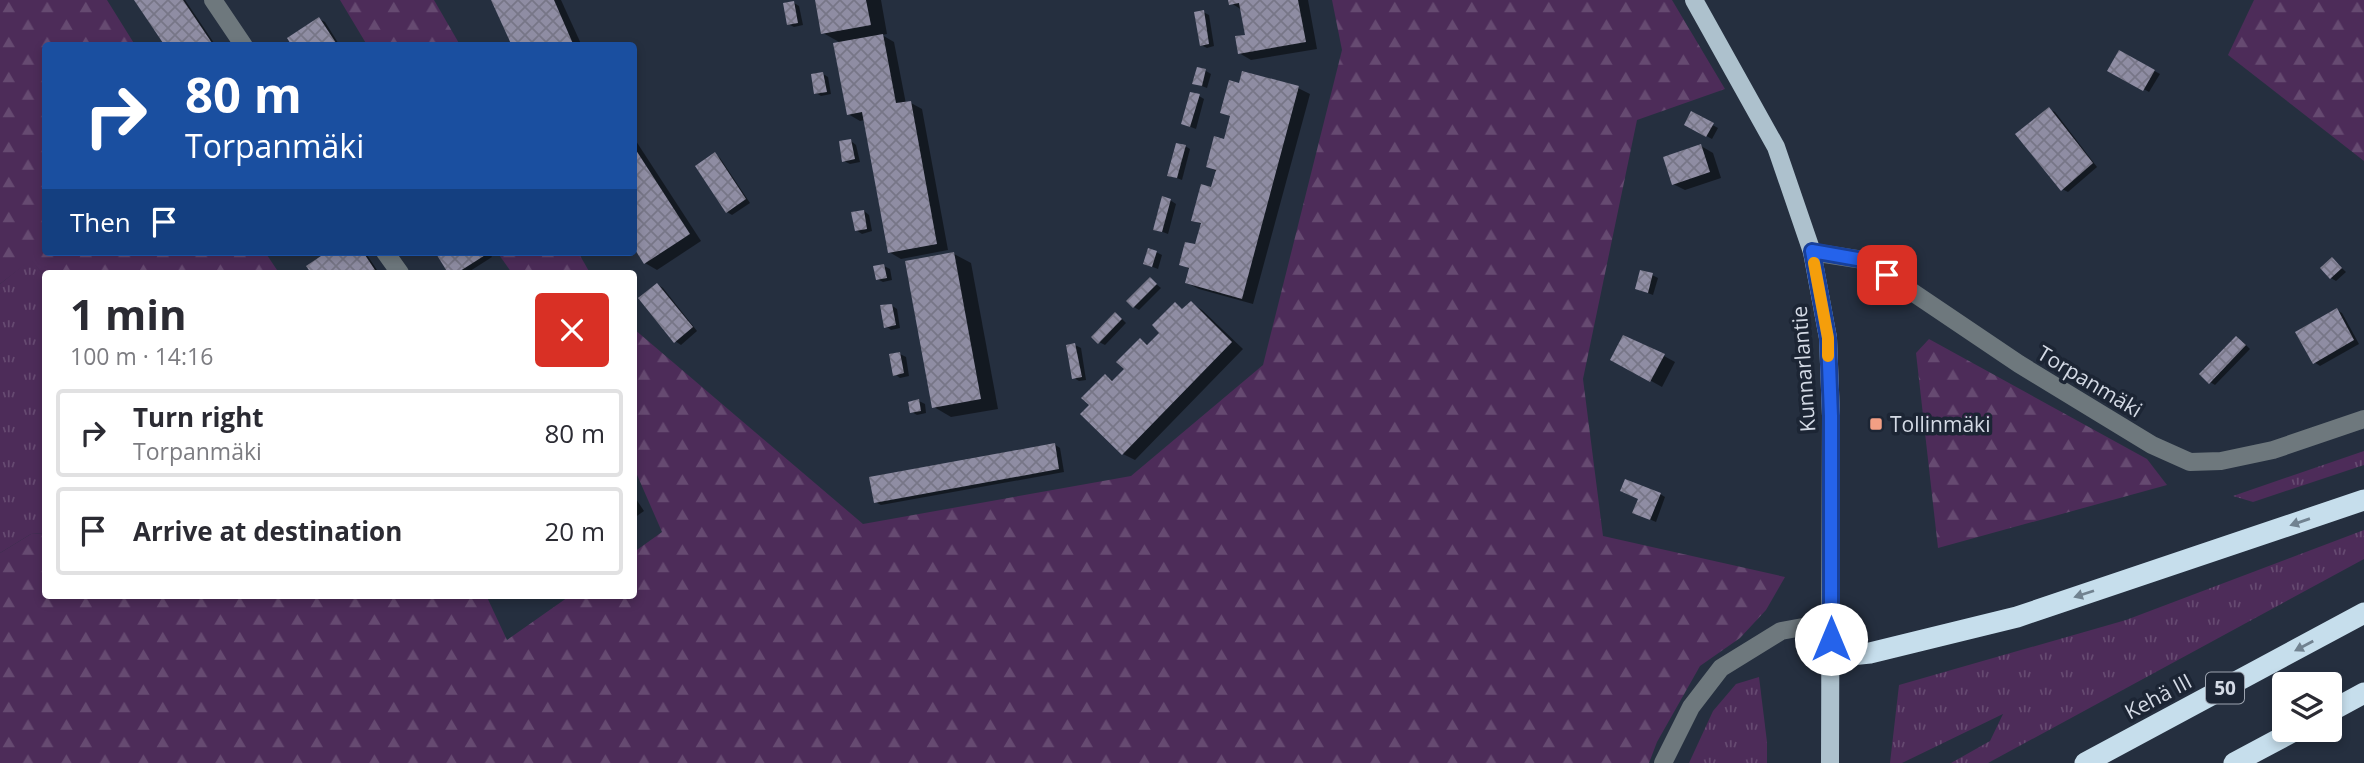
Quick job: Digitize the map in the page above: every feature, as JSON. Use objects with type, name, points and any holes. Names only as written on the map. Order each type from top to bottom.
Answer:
[{"type":"highway","points":[[1831,657],[1870,653],[2017,617],[2364,500]]},
{"type":"highway","name":"Kehä III","points":[[2085,763],[2364,613]]},
{"type":"highway","points":[[2342,705],[2364,693]]},
{"type":"highway","points":[[2234,763],[2273,742]]},
{"type":"main road","name":"Kunnarlantie","points":[[1694,0],[1776,147],[1812,251],[1828,338],[1831,416],[1830,763]]},
{"type":"street","points":[[213,0],[241,42]]},
{"type":"street","name":"Torpanmäki","points":[[1812,251],[1863,260],[2019,364],[2152,445],[2190,462],[2221,461],[2273,450],[2364,419]]},
{"type":"street","points":[[1663,763],[1691,707],[1721,668],[1781,631],[1830,622]]},
{"type":"green space","points":[[0,0],[107,0],[133,42],[42,42],[42,256],[268,256],[277,270],[42,270],[42,273],[31,260],[0,284]]},
{"type":"green space","points":[[340,0],[434,0],[458,42],[365,42]]},
{"type":"green space","points":[[1332,0],[1672,0],[1725,89],[1637,120],[1583,379],[1603,536],[1785,577],[1766,610],[1740,638],[1700,666],[1657,742],[1649,763],[0,763],[0,553],[31,534],[42,533],[42,599],[488,599],[507,640],[565,599],[637,599],[637,550],[662,532],[637,475],[637,332],[863,524],[1131,476],[1263,365],[1342,50]]},
{"type":"green space","points":[[2254,0],[2364,0],[2364,161],[2228,55]]},
{"type":"green space","points":[[500,256],[580,256],[588,270],[510,270]]},
{"type":"green space","points":[[31,259],[42,273],[42,533],[31,534],[0,553],[0,284]]},
{"type":"green space","points":[[1929,339],[2147,459],[2167,485],[1938,548],[1916,353]]},
{"type":"green space","points":[[2364,451],[2364,465],[2253,502],[2233,496]]},
{"type":"green space","points":[[2364,530],[2364,559],[1988,763],[1951,763],[1990,741],[2003,714],[1902,763],[1890,763],[1899,685],[2126,620]]},
{"type":"green space","points":[[1759,677],[1767,763],[1689,763],[1713,711],[1736,684]]},
{"type":"building","points":[[134,0],[183,0],[211,42],[162,42]]},
{"type":"building","points":[[491,0],[554,0],[572,42],[510,42]]},
{"type":"building","points":[[815,0],[866,0],[871,25],[821,34]]},
{"type":"building","points":[[1228,0],[1298,0],[1306,42],[1238,54],[1235,36],[1245,35],[1239,3],[1229,5]]},
{"type":"building","points":[[794,1],[798,23],[787,25],[783,3]]},
{"type":"building","points":[[1204,10],[1209,44],[1200,46],[1194,12]]},
{"type":"building","points":[[319,17],[335,42],[290,42],[287,38]]},
{"type":"building","points":[[883,34],[896,103],[911,101],[937,244],[888,253],[862,112],[847,115],[833,43]]},
{"type":"building","points":[[2119,50],[2155,70],[2143,91],[2107,71]]},
{"type":"building","points":[[1197,67],[1206,69],[1202,86],[1192,84]]},
{"type":"building","points":[[1242,71],[1299,86],[1242,299],[1185,283],[1189,268],[1179,265],[1185,242],[1195,244],[1201,223],[1191,221],[1201,184],[1211,187],[1216,170],[1206,167],[1214,136],[1224,139],[1230,116],[1220,113],[1229,80],[1239,83]]},
{"type":"building","points":[[823,72],[827,92],[814,94],[811,74]]},
{"type":"building","points":[[1190,92],[1200,94],[1190,127],[1181,124]]},
{"type":"building","points":[[2049,107],[2093,163],[2061,191],[2015,134]]},
{"type":"building","points":[[1691,111],[1714,123],[1706,137],[1684,125]]},
{"type":"building","points":[[851,139],[855,159],[842,162],[839,141]]},
{"type":"building","points":[[1176,143],[1186,145],[1177,178],[1167,176]]},
{"type":"building","points":[[1701,144],[1710,172],[1672,185],[1663,157]]},
{"type":"building","points":[[637,152],[690,234],[644,264],[637,253]]},
{"type":"building","points":[[715,152],[746,199],[726,213],[695,166]]},
{"type":"building","points":[[1162,196],[1171,199],[1162,232],[1153,230]]},
{"type":"building","points":[[864,210],[867,229],[855,231],[851,212]]},
{"type":"building","points":[[1148,248],[1157,251],[1152,267],[1143,264]]},
{"type":"building","points":[[954,252],[981,399],[932,408],[905,261]]},
{"type":"building","points":[[321,256],[366,256],[375,270],[309,270],[306,266]]},
{"type":"building","points":[[437,256],[484,256],[462,270],[446,270]]},
{"type":"building","points":[[2332,257],[2342,268],[2330,279],[2320,268]]},
{"type":"building","points":[[884,264],[887,278],[876,280],[873,266]]},
{"type":"building","points":[[1640,270],[1653,273],[1648,293],[1635,289]]},
{"type":"building","points":[[1150,277],[1157,284],[1133,308],[1126,301]]},
{"type":"building","points":[[657,283],[693,327],[674,343],[638,298]]},
{"type":"building","points":[[1191,301],[1232,342],[1122,455],[1080,414],[1089,405],[1081,398],[1105,374],[1112,381],[1124,369],[1116,362],[1140,338],[1147,345],[1159,333],[1152,325],[1175,302],[1182,309]]},
{"type":"building","points":[[892,304],[896,325],[884,328],[880,305]]},
{"type":"building","points":[[2337,308],[2354,340],[2313,364],[2295,332]]},
{"type":"building","points":[[1115,312],[1122,319],[1098,344],[1091,337]]},
{"type":"building","points":[[1623,335],[1665,354],[1650,382],[1610,360]]},
{"type":"building","points":[[2236,336],[2246,345],[2209,384],[2199,374]]},
{"type":"building","points":[[1075,343],[1082,377],[1072,379],[1066,345]]},
{"type":"building","points":[[900,352],[904,373],[893,376],[889,354]]},
{"type":"building","points":[[919,399],[921,411],[910,413],[908,402]]},
{"type":"building","points":[[1055,443],[1059,469],[874,503],[869,477]]},
{"type":"building","points":[[1625,479],[1661,493],[1650,520],[1632,513],[1638,499],[1620,491]]},
{"type":"slow traffic","points":[[1814,263],[1828,338],[1828,356]]},
{"type":"place","name":"Tollinmäki","points":[[1876,424]]},
{"type":"route","points":[[1831,639],[1831,416],[1828,338],[1812,251],[1863,260],[1887,275]]}]
